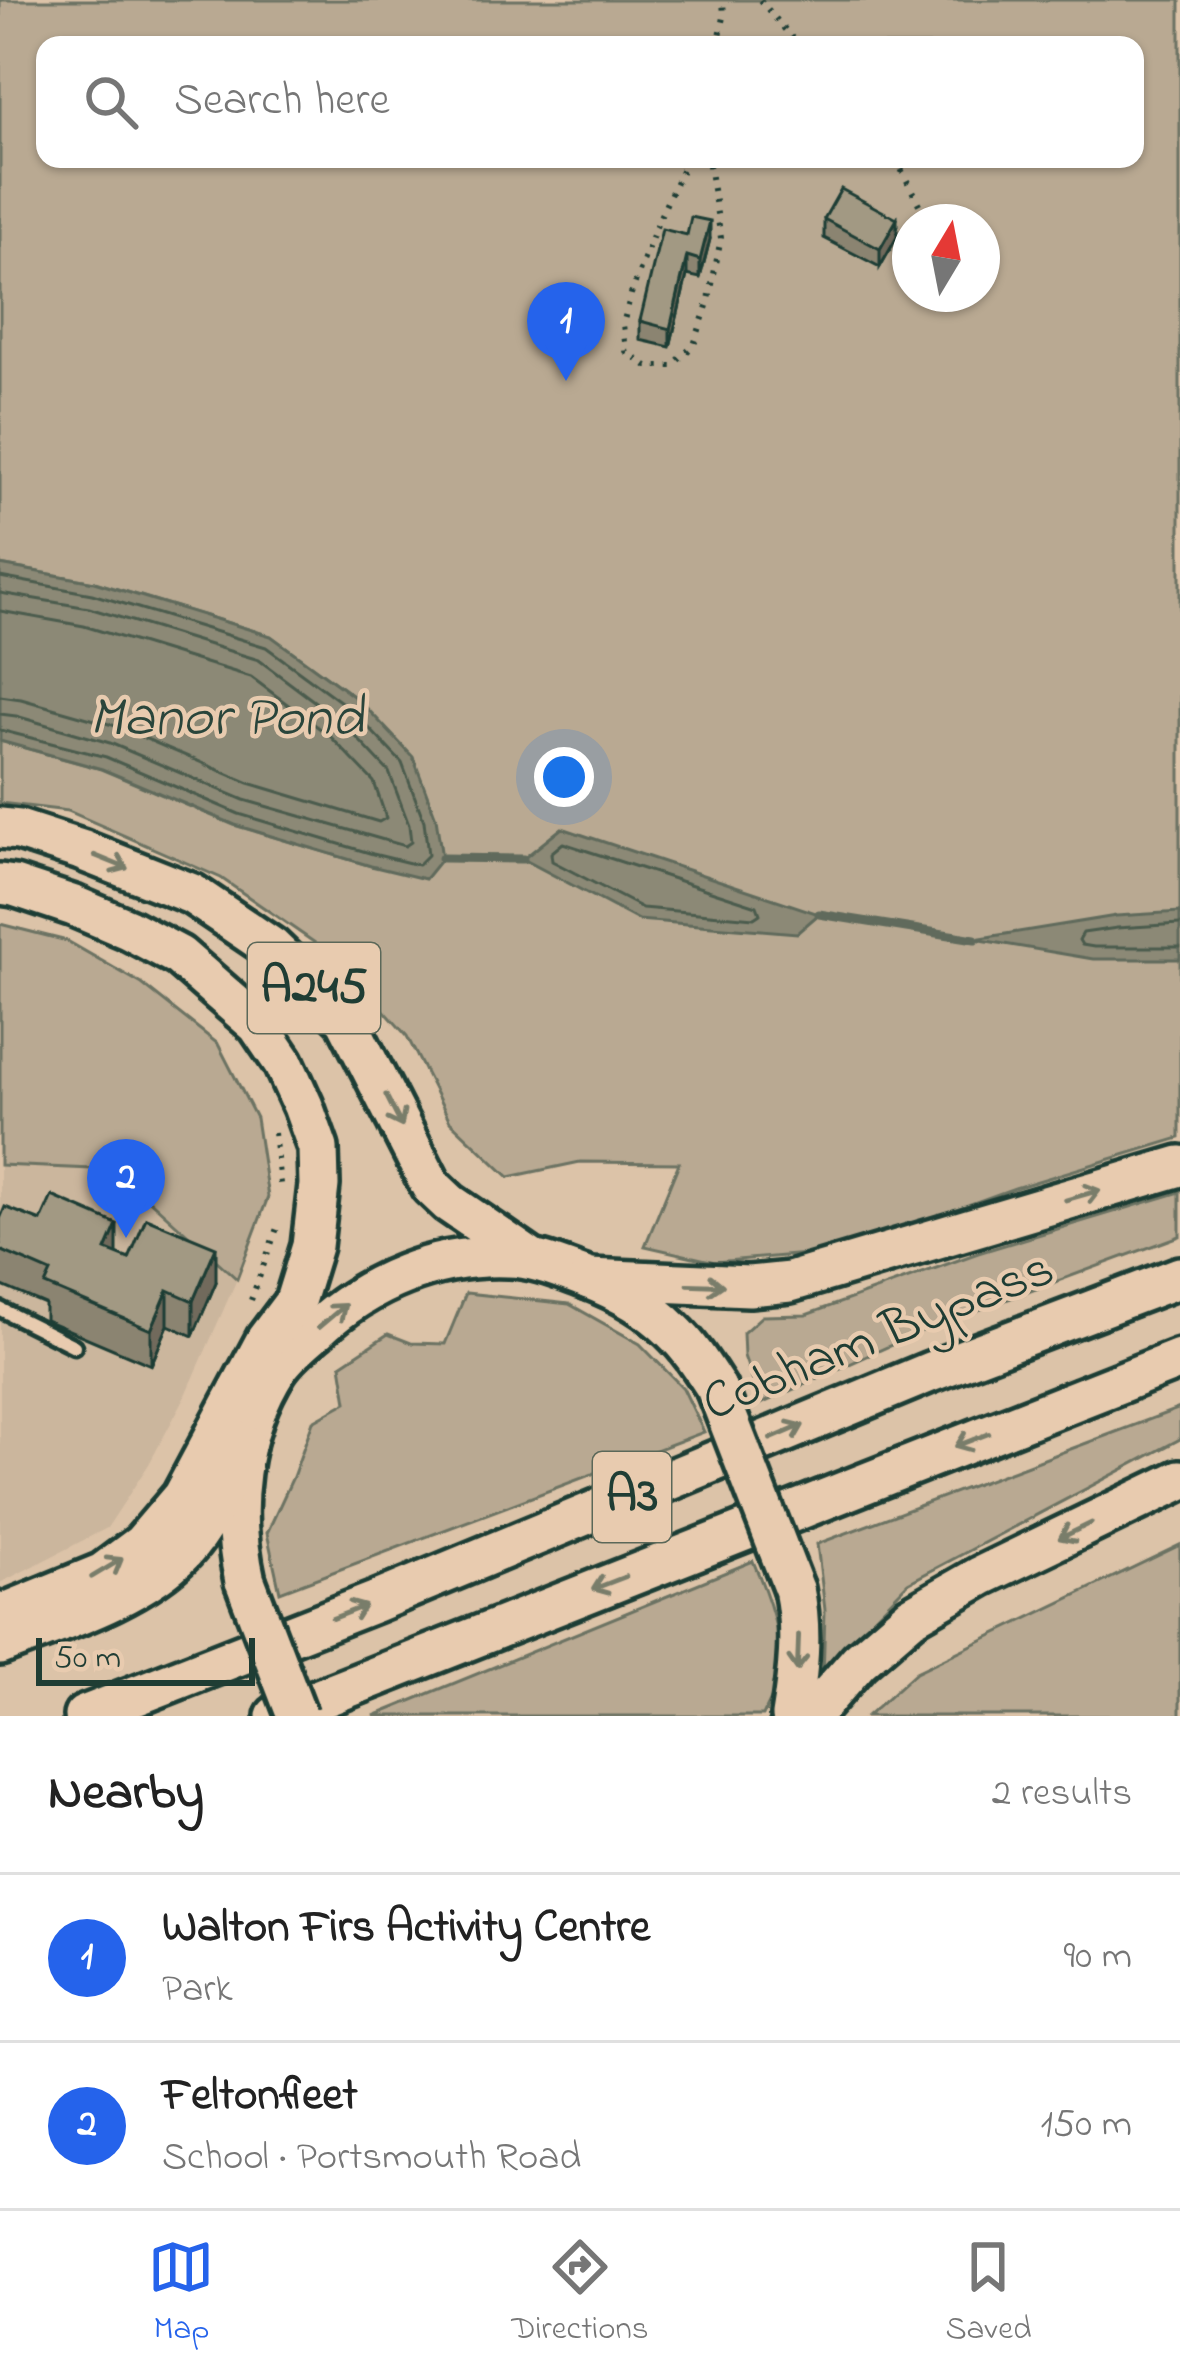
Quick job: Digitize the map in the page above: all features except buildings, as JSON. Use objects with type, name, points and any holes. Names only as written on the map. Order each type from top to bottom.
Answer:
[{"type":"main road","name":"A245","points":[[0,828],[81,850],[192,894],[272,948],[346,1019],[431,1186],[533,1261]]},
{"type":"main road","name":"A245","points":[[0,884],[74,907],[178,956],[258,1025],[283,1062],[318,1148],[319,1185],[316,1228],[276,1371]]},
{"type":"main road","points":[[589,1279],[749,1286],[790,1282],[1180,1166]]},
{"type":"main road","points":[[0,1645],[116,1599],[183,1552],[245,1444],[276,1371],[337,1311],[379,1285],[429,1266],[509,1256],[613,1288],[662,1321],[686,1345],[716,1388],[794,1589],[799,1646],[791,1716]]},
{"type":"main road","name":"Cobham Bypass","points":[[84,1716],[930,1372],[1180,1277]]},
{"type":"main road","points":[[0,1615],[103,1573],[142,1544],[182,1497],[266,1340],[293,1304]]},
{"type":"main road","name":"A3","points":[[276,1716],[1180,1359]]},
{"type":"main road","points":[[245,1444],[236,1508],[245,1581],[297,1716]]},
{"type":"main road","points":[[811,1716],[859,1661],[911,1616],[981,1576],[1180,1480]]},
{"type":"lane","points":[[0,1309],[74,1346]]},
{"type":"path","points":[[720,36],[723,0]]},
{"type":"path","points":[[760,0],[790,36]]},
{"type":"path","points":[[683,168],[659,219],[623,324],[626,351],[647,366],[672,366],[694,345],[709,300],[721,238],[709,168]]},
{"type":"path","points":[[901,168],[919,204]]},
{"type":"path","points":[[273,1126],[281,1203]]},
{"type":"path","points":[[245,1314],[280,1222]]},
{"type":"shaded area","points":[[0,0],[1180,0],[1180,1138],[1015,1188],[841,1251],[715,1262],[645,1246],[679,1163],[580,1162],[509,1177],[450,1121],[407,1036],[357,980],[315,943],[221,878],[68,811],[0,803],[0,741],[101,769],[234,825],[371,866],[360,701],[271,636],[95,582],[0,565]]},
{"type":"shaded area","points":[[0,924],[67,941],[142,984],[218,1044],[256,1118],[268,1197],[186,1395],[107,1528],[0,1583]]},
{"type":"shaded area","points":[[0,924],[67,941],[142,984],[218,1044],[256,1118],[268,1197],[237,1279],[116,1170],[0,1165]]},
{"type":"shaded area","points":[[1180,1192],[1180,1236],[927,1329],[761,1404],[744,1356],[743,1333],[762,1316],[806,1315],[978,1253]]},
{"type":"shaded area","points":[[466,1293],[569,1304],[640,1344],[683,1388],[704,1432],[280,1592],[267,1533],[313,1421],[347,1402],[341,1365],[388,1334],[411,1343],[445,1344]]},
{"type":"shaded area","points":[[1180,1408],[1180,1439],[908,1583],[823,1679],[825,1610],[817,1544]]},
{"type":"shaded area","points":[[1180,1545],[1180,1716],[867,1716],[916,1672]]},
{"type":"shaded area","points":[[753,1561],[773,1615],[780,1657],[778,1683],[763,1716],[374,1716]]},
{"type":"water","name":"Manor Pond","points":[[0,565],[94,582],[271,636],[360,701],[413,757],[436,818],[442,858],[425,879],[371,866],[235,825],[102,769],[0,741]]},
{"type":"water","points":[[562,828],[819,914],[797,933],[638,920],[523,859]]},
{"type":"water","points":[[1180,912],[1180,959],[1093,959],[975,939],[1116,916]]},
{"type":"waterway","points":[[442,858],[523,859]]},
{"type":"waterway","points":[[819,914],[975,939]]},
{"type":"place","name":"Walton Firs Activity Centre","points":[[566,381]]},
{"type":"place","name":"Feltonfleet","points":[[126,1238]]}]
